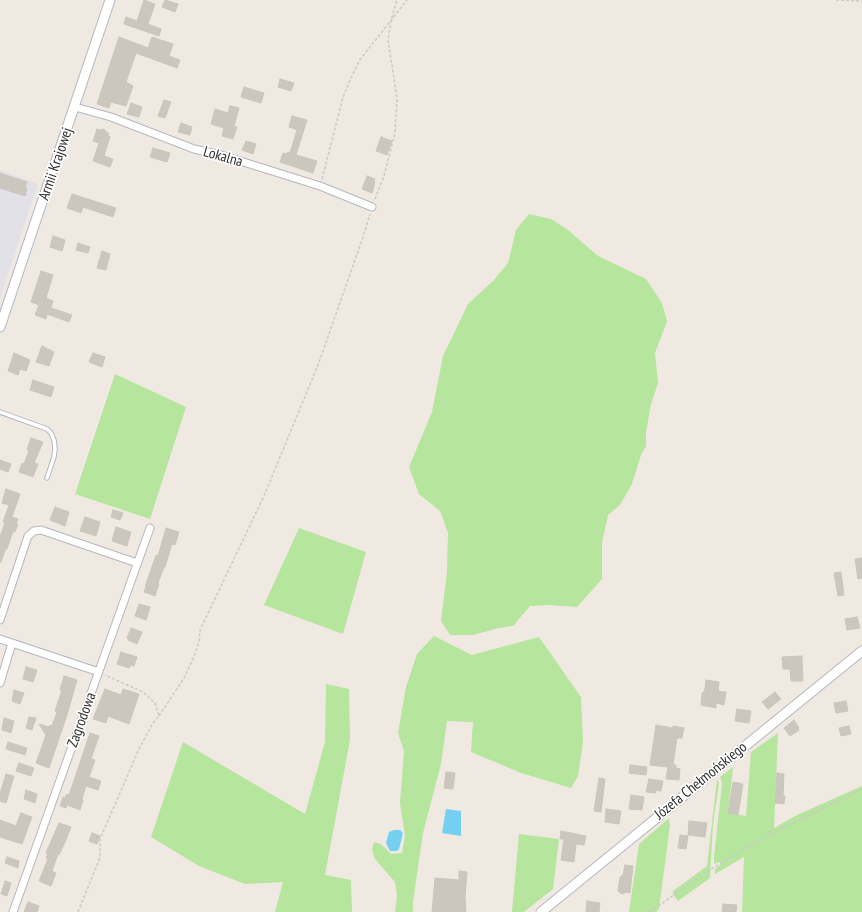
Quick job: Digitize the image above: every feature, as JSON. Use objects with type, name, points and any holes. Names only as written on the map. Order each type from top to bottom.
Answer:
[{"type":"street","name":"Armii Krajowej","points":[[0,327],[110,0]]},
{"type":"street","name":"Lokalna","points":[[75,107],[111,117],[194,149],[221,155],[320,186],[372,207]]},
{"type":"street","name":"Zagrodowa","points":[[13,912],[150,528]]},
{"type":"street","points":[[0,620],[28,536],[34,531],[41,530],[137,563]]},
{"type":"street","points":[[0,639],[99,672]]},
{"type":"street","points":[[0,683],[12,643]]},
{"type":"street","name":"Józefa Chełmońskiego","points":[[541,912],[862,651]]},
{"type":"lane","points":[[0,412],[47,429],[51,433],[54,440],[55,449],[47,478]]},
{"type":"path","points":[[78,912],[100,858],[100,839],[139,749],[153,723],[160,716],[184,678],[199,642],[200,630],[267,489],[318,365],[362,240],[372,207],[384,176],[396,133],[397,98],[388,40],[390,21],[397,0]]},
{"type":"path","points":[[320,186],[343,97],[359,61],[407,0]]},
{"type":"path","points":[[836,0],[862,1]]},
{"type":"path","points":[[99,672],[143,692],[155,703],[160,716]]},
{"type":"path","points":[[650,912],[703,874],[774,832],[862,789]]},
{"type":"shaded area","points":[[0,170],[38,184],[0,298]]},
{"type":"green space","points":[[529,214],[551,219],[568,230],[598,256],[646,279],[662,303],[667,321],[655,353],[658,383],[651,404],[646,432],[646,446],[641,455],[632,484],[620,505],[608,515],[602,543],[602,579],[577,607],[549,605],[530,606],[513,626],[473,635],[450,635],[441,621],[447,572],[448,533],[440,511],[419,494],[409,467],[432,412],[443,356],[468,304],[493,281],[508,263],[516,230]]},
{"type":"green space","points":[[115,374],[186,407],[150,519],[75,494]]},
{"type":"green space","points":[[299,528],[366,552],[343,634],[264,605]]},
{"type":"green space","points":[[434,636],[472,655],[539,637],[581,697],[583,742],[578,776],[571,788],[521,773],[471,752],[473,722],[447,721],[441,764],[423,833],[413,902],[413,912],[395,912],[397,896],[395,882],[375,859],[372,850],[374,842],[381,844],[391,854],[402,853],[405,836],[400,803],[404,751],[398,733],[406,687],[417,654]]},
{"type":"green space","points":[[326,684],[349,689],[350,740],[325,875],[351,880],[352,912],[275,912],[283,882],[245,884],[199,866],[151,837],[183,742],[305,814],[325,742]]},
{"type":"green space","points":[[778,733],[774,828],[797,815],[862,786],[862,912],[742,912],[744,857],[715,874],[715,869],[721,863],[714,864],[722,784],[720,777],[733,767],[728,813],[746,816],[751,752]]},
{"type":"green space","points":[[717,779],[719,784],[713,824],[710,878],[678,901],[673,894],[673,891],[707,866]]},
{"type":"green space","points":[[669,818],[670,825],[659,909],[656,912],[629,912],[639,844]]},
{"type":"green space","points":[[519,834],[559,839],[553,889],[524,912],[512,912]]},
{"type":"water","points":[[446,809],[461,811],[461,836],[442,833]]},
{"type":"water","points":[[400,830],[403,833],[399,849],[397,851],[390,851],[386,843],[389,832]]},
{"type":"building","points":[[144,0],[155,4],[148,24],[161,29],[159,36],[124,24],[126,17],[137,21]]},
{"type":"building","points":[[165,0],[178,4],[175,12],[162,7]]},
{"type":"building","points":[[119,37],[148,48],[152,37],[173,44],[169,56],[180,60],[177,68],[136,53],[126,82],[133,86],[126,106],[111,102],[109,108],[97,104]]},
{"type":"building","points":[[280,79],[294,83],[291,91],[278,87]]},
{"type":"building","points":[[244,87],[264,93],[261,103],[241,97]]},
{"type":"building","points":[[164,100],[171,102],[165,118],[158,116]]},
{"type":"building","points":[[131,103],[142,107],[139,117],[127,114]]},
{"type":"building","points":[[230,106],[239,108],[234,126],[237,127],[233,139],[222,136],[224,128],[211,124],[215,109],[228,113]]},
{"type":"building","points":[[292,116],[307,120],[296,155],[317,161],[313,173],[280,162],[283,153],[290,153],[297,130],[289,127]]},
{"type":"building","points":[[181,123],[192,127],[190,135],[178,132]]},
{"type":"building","points":[[97,129],[104,129],[109,133],[108,136],[110,137],[104,156],[113,159],[110,167],[93,161],[99,143],[93,141]]},
{"type":"building","points":[[381,137],[392,141],[387,155],[376,151]]},
{"type":"building","points":[[246,141],[256,144],[253,154],[242,150]]},
{"type":"building","points":[[153,148],[170,153],[167,162],[150,157]]},
{"type":"building","points":[[0,173],[27,182],[25,187],[27,188],[25,196],[0,188]]},
{"type":"building","points":[[367,176],[375,179],[372,193],[362,189]]},
{"type":"building","points":[[72,194],[116,208],[113,217],[83,207],[81,213],[67,208]]},
{"type":"building","points":[[53,236],[65,240],[62,251],[50,247]]},
{"type":"building","points":[[78,243],[90,247],[88,253],[76,250]]},
{"type":"building","points":[[102,251],[110,254],[106,270],[97,268]]},
{"type":"building","points":[[41,271],[53,275],[46,298],[53,301],[51,308],[72,315],[69,322],[47,314],[46,319],[35,315],[39,305],[31,302]]},
{"type":"building","points":[[42,346],[54,352],[49,366],[36,362]]},
{"type":"building","points":[[14,353],[30,360],[26,371],[20,369],[18,375],[8,371]]},
{"type":"building","points":[[93,353],[105,357],[102,367],[89,362]]},
{"type":"building","points":[[33,380],[54,387],[51,397],[30,390]]},
{"type":"building","points":[[31,438],[43,442],[34,463],[38,464],[33,477],[19,472],[29,451],[27,450]]},
{"type":"building","points":[[0,460],[11,464],[8,472],[0,469]]},
{"type":"building","points":[[6,489],[20,494],[12,517],[18,519],[16,524],[18,524],[15,532],[13,531],[7,549],[6,548],[0,562],[0,537],[9,505],[2,503]]},
{"type":"building","points":[[55,507],[69,512],[65,526],[50,520]]},
{"type":"building","points":[[113,510],[123,513],[120,520],[111,517]]},
{"type":"building","points":[[85,517],[100,522],[96,536],[80,531]]},
{"type":"building","points":[[116,527],[131,532],[127,546],[112,541]]},
{"type":"building","points":[[166,528],[179,532],[175,545],[172,544],[155,596],[144,592],[156,555],[158,556]]},
{"type":"building","points":[[862,558],[862,578],[858,579],[855,559]]},
{"type":"building","points":[[841,572],[844,595],[838,596],[834,573]]},
{"type":"building","points":[[139,604],[150,607],[146,620],[135,616]]},
{"type":"building","points":[[857,617],[860,628],[847,630],[845,619]]},
{"type":"building","points":[[131,628],[142,632],[137,644],[128,640],[127,638]]},
{"type":"building","points":[[121,652],[137,657],[134,666],[131,665],[129,668],[117,664]]},
{"type":"building","points":[[802,656],[803,681],[791,681],[790,669],[783,669],[782,657]]},
{"type":"building","points":[[26,667],[37,670],[33,682],[23,679]]},
{"type":"building","points":[[64,676],[77,680],[49,768],[36,763],[46,735],[39,724],[49,727],[50,725],[52,726],[57,712],[55,711],[62,690],[60,690]]},
{"type":"building","points":[[706,680],[719,682],[718,691],[726,692],[724,705],[716,703],[716,708],[701,705],[702,693],[705,689]]},
{"type":"building","points":[[105,689],[121,695],[123,689],[139,694],[129,724],[108,716],[106,723],[93,719]]},
{"type":"building","points":[[14,690],[24,693],[20,704],[12,701]]},
{"type":"building","points":[[775,692],[781,699],[768,709],[762,702]]},
{"type":"building","points":[[846,701],[848,711],[836,713],[834,703]]},
{"type":"building","points":[[737,709],[751,711],[749,723],[735,721]]},
{"type":"building","points":[[29,717],[36,718],[32,730],[26,728]]},
{"type":"building","points":[[4,718],[14,721],[11,733],[2,730]]},
{"type":"building","points":[[794,720],[799,730],[790,736],[784,728]]},
{"type":"building","points":[[656,725],[672,728],[673,726],[684,728],[682,738],[677,738],[673,765],[676,765],[676,768],[680,769],[679,780],[666,779],[668,767],[650,765]]},
{"type":"building","points":[[849,726],[851,734],[841,736],[839,728]]},
{"type":"building","points":[[90,733],[99,736],[91,759],[95,760],[89,777],[101,781],[98,790],[86,786],[80,810],[67,805],[66,808],[60,806],[63,797],[65,798],[67,794],[69,795]]},
{"type":"building","points":[[8,742],[27,748],[25,755],[6,749]]},
{"type":"building","points":[[19,763],[34,768],[31,776],[16,771]]},
{"type":"building","points":[[630,765],[647,767],[646,775],[629,773]]},
{"type":"building","points":[[446,772],[455,773],[453,789],[444,788]]},
{"type":"building","points":[[777,773],[784,774],[784,804],[775,803]]},
{"type":"building","points":[[6,774],[14,776],[6,803],[0,801],[0,794]]},
{"type":"building","points":[[599,778],[605,779],[601,812],[594,811]]},
{"type":"building","points":[[649,779],[663,781],[661,791],[656,790],[656,793],[646,792]]},
{"type":"building","points":[[733,782],[743,784],[738,815],[728,813]]},
{"type":"building","points":[[26,790],[37,794],[35,803],[24,799]]},
{"type":"building","points":[[631,795],[644,797],[642,810],[629,809]]},
{"type":"building","points":[[606,809],[621,811],[619,824],[605,822]]},
{"type":"building","points":[[21,813],[32,817],[22,844],[0,837],[0,820],[16,826]]},
{"type":"building","points":[[689,821],[707,823],[705,837],[688,835]]},
{"type":"building","points":[[59,823],[71,827],[59,855],[58,854],[52,871],[56,873],[51,886],[39,881],[48,859],[46,858],[48,854],[46,853]]},
{"type":"building","points":[[561,831],[586,836],[584,845],[576,844],[574,862],[561,860],[564,839],[560,839]]},
{"type":"building","points":[[92,833],[100,836],[97,844],[89,841]]},
{"type":"building","points":[[680,835],[688,836],[686,849],[678,848]]},
{"type":"building","points":[[7,857],[19,861],[18,868],[5,863]]},
{"type":"building","points":[[625,865],[633,866],[630,893],[626,892],[623,894],[618,891],[620,877],[623,875]]},
{"type":"building","points":[[459,871],[467,872],[465,897],[466,912],[432,912],[435,878],[459,880]]},
{"type":"building","points":[[5,881],[11,883],[7,896],[1,894]]},
{"type":"building","points":[[587,901],[600,903],[599,912],[586,912]]},
{"type":"building","points":[[28,902],[39,906],[37,912],[24,912]]},
{"type":"building","points":[[723,904],[737,905],[736,912],[722,912]]}]
